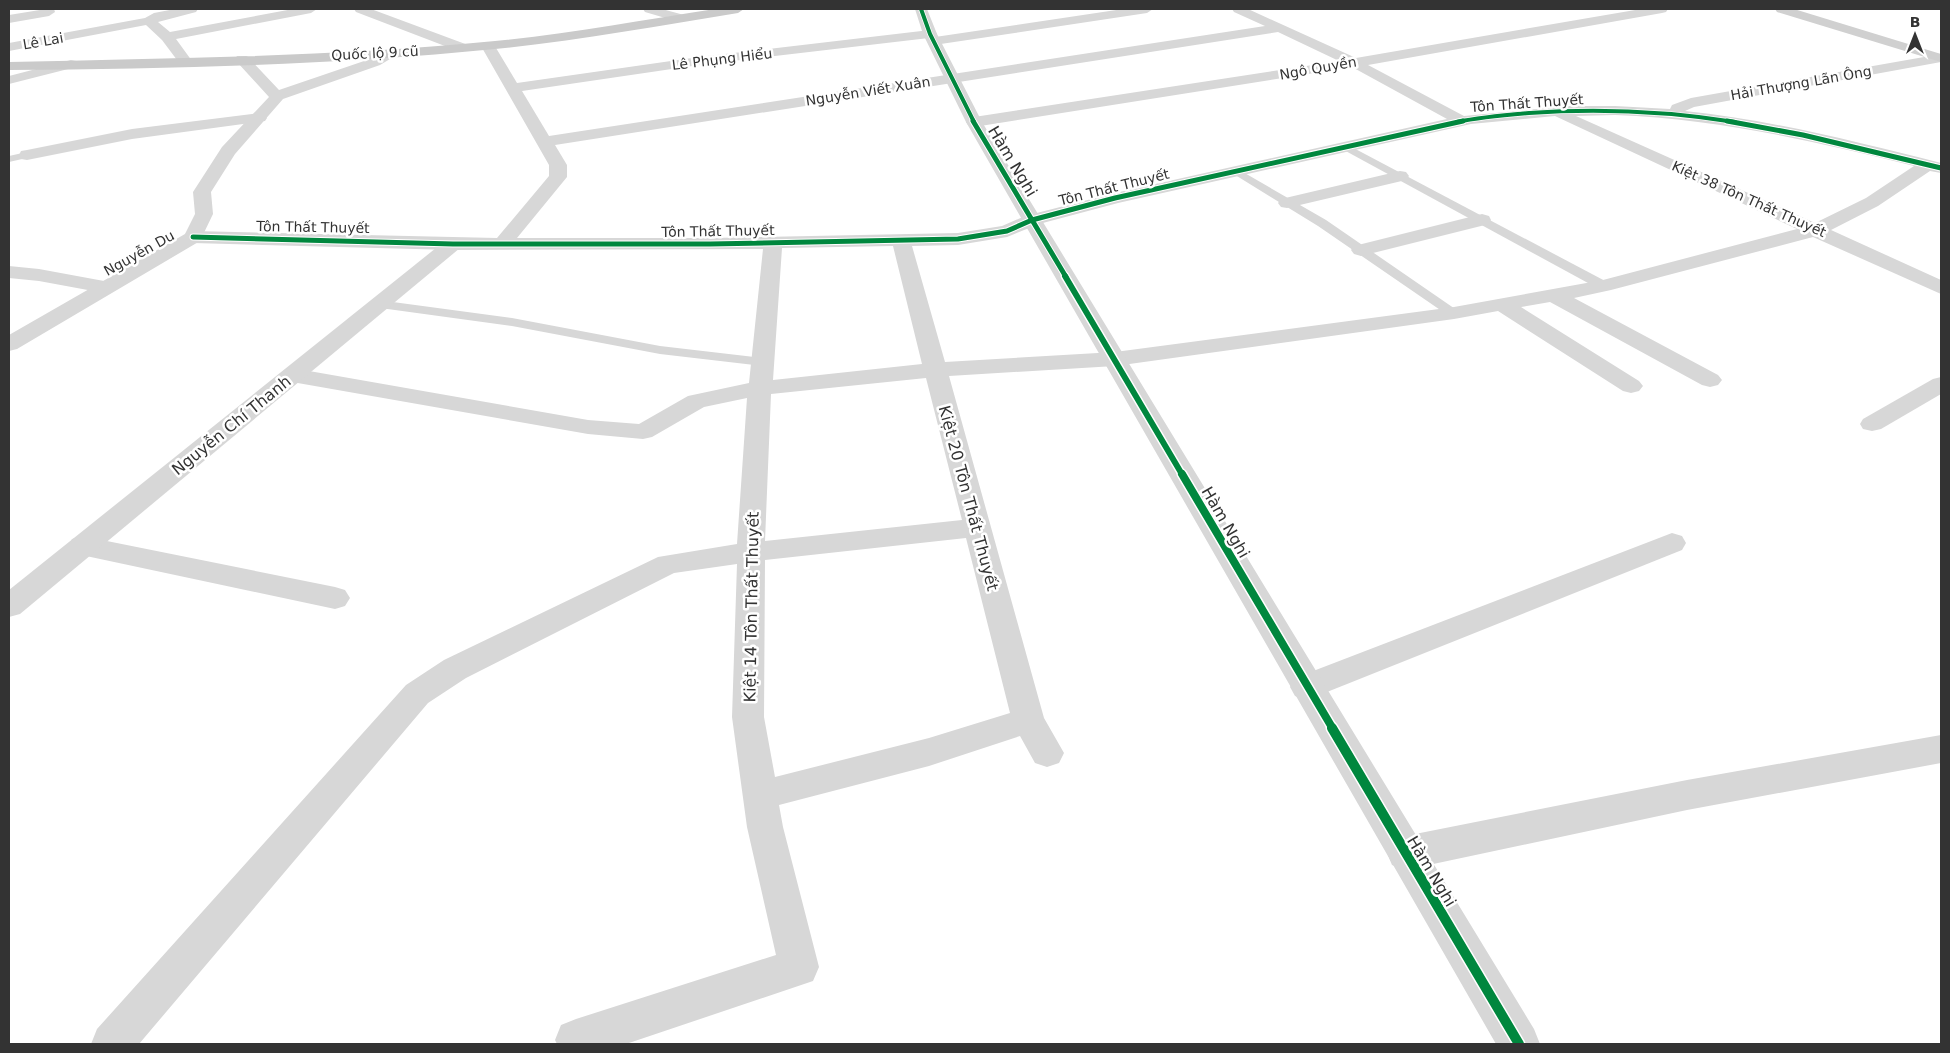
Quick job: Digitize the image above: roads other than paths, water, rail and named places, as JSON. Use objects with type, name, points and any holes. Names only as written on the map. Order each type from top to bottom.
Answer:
[{"type":"main road","name":"Quốc lộ 9 cũ","points":[[9,66],[393,54],[488,46],[738,9]]},
{"type":"main road","points":[[1781,9],[1941,55]]},
{"type":"main road","points":[[1815,9],[1941,55]]},
{"type":"street","points":[[71,36],[149,21],[156,17],[192,9]]},
{"type":"street","points":[[167,37],[311,9]]},
{"type":"street","points":[[360,9],[462,48]]},
{"type":"street","points":[[648,9],[679,18]]},
{"type":"street","name":"Lê Phụng Hiểu","points":[[514,88],[929,28],[1147,9]]},
{"type":"street","points":[[1238,9],[1353,62],[1462,121]]},
{"type":"street","points":[[1588,9],[1613,17]]},
{"type":"street","name":"Ngô Quyền","points":[[974,122],[1353,62],[1662,9]]},
{"type":"street","points":[[9,19],[48,10]]},
{"type":"street","name":"Lê Lai","points":[[48,10],[71,36]]},
{"type":"street","points":[[149,21],[167,37],[185,61]]},
{"type":"street","name":"Hàm Nghi","points":[[929,28],[974,122],[1306,687],[1519,1044]]},
{"type":"street","name":"Nguyễn Viết Xuân","points":[[545,142],[1280,28]]},
{"type":"street","name":"Lê Lai","points":[[9,47],[71,36]]},
{"type":"street","points":[[488,46],[558,165],[558,177],[502,244]]},
{"type":"street","name":"Nguyễn Du","points":[[9,344],[104,287],[194,237],[204,214],[202,192],[228,151],[278,96],[393,54]]},
{"type":"street","name":"Hải Thượng Lãn Ông","points":[[1662,113],[1691,103],[1941,55]]},
{"type":"street","points":[[242,59],[278,96]]},
{"type":"street","points":[[9,80],[70,64]]},
{"type":"street","name":"Tôn Thất Thuyết","points":[[194,237],[453,244],[773,243],[958,239],[1007,231],[1032,220],[1115,198],[1462,121],[1530,113],[1607,110],[1722,119],[1784,131],[1934,166]]},
{"type":"street","name":"Kiệt 38 Tôn Thất Thuyết","points":[[1556,112],[1817,230],[1936,281]]},
{"type":"street","points":[[27,155],[132,134],[259,118]]},
{"type":"street","points":[[292,375],[588,427],[643,432],[696,401],[761,375],[935,370],[1115,359],[1454,313],[1604,286],[1817,230],[1872,202],[1934,166]]},
{"type":"street","points":[[1288,203],[1400,176]]},
{"type":"street","points":[[1360,250],[1482,220]]},
{"type":"street","name":"Kiệt 20 Tôn Thất Thuyết","points":[[901,240],[1028,720],[1046,753]]},
{"type":"street","name":"Kiệt 14 Tôn Thất Thuyết","points":[[576,1040],[799,967],[765,828],[748,716],[751,552],[756,435],[773,243]]},
{"type":"street","name":"Nguyễn Chí Thanh","points":[[9,606],[453,244]]},
{"type":"street","points":[[9,272],[40,275],[104,287]]},
{"type":"street","points":[[1553,295],[1710,380]]},
{"type":"street","points":[[1501,304],[1580,356],[1631,386]]},
{"type":"street","points":[[1872,424],[1941,384]]},
{"type":"street","points":[[112,1044],[417,694],[456,669],[668,564],[751,552],[977,528]]},
{"type":"street","points":[[1306,687],[1672,543]]},
{"type":"street","points":[[82,546],[335,598]]},
{"type":"street","points":[[760,796],[891,763],[988,735],[1028,720]]},
{"type":"street","points":[[1405,854],[1687,795],[1941,749]]},
{"type":"lane","points":[[1346,147],[1604,286]]},
{"type":"lane","points":[[9,159],[27,155]]},
{"type":"lane","points":[[1236,171],[1288,203],[1454,313]]},
{"type":"lane","points":[[378,304],[512,322],[660,350],[761,375]]}]
